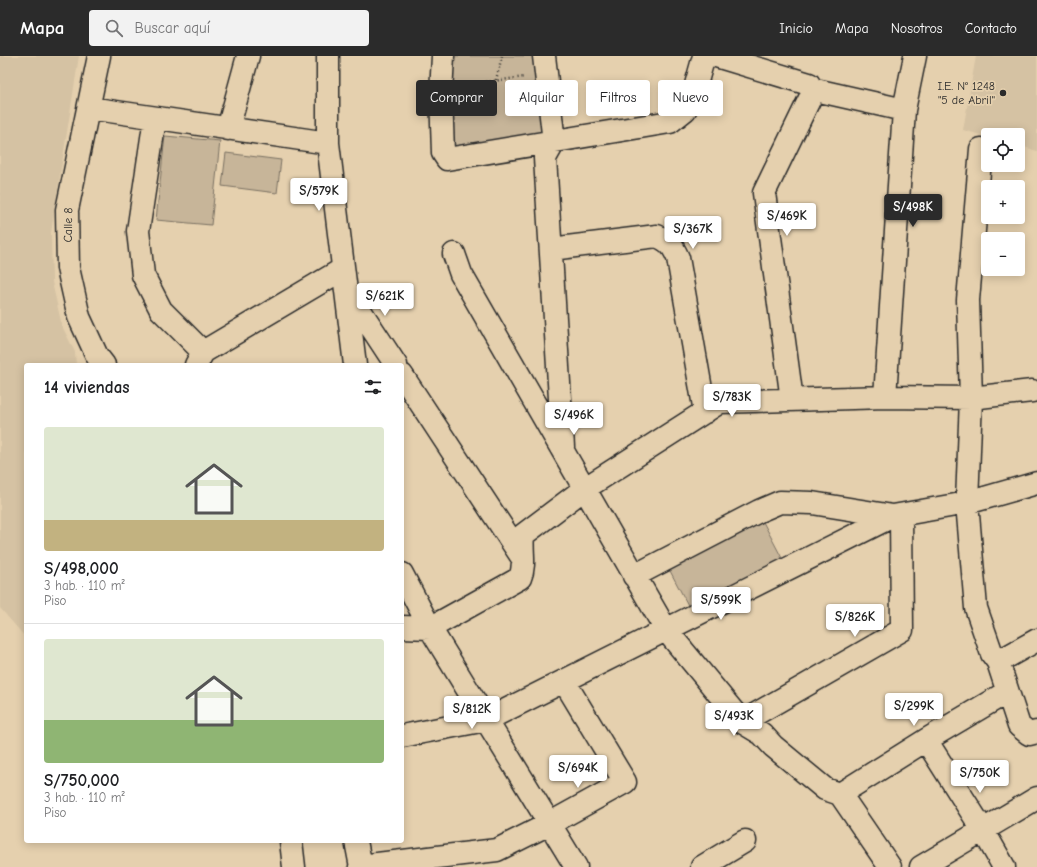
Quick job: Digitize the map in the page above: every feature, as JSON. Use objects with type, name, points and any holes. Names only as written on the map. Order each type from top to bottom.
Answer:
[{"type":"street","name":"Calle 8","points":[[99,56],[67,210],[68,268],[79,317],[97,356],[102,363]]},
{"type":"street","points":[[228,129],[248,56]]},
{"type":"street","points":[[328,56],[328,144],[355,363]]},
{"type":"street","points":[[443,56],[441,93],[443,153],[447,159],[670,122],[685,110],[694,92],[704,56]]},
{"type":"street","points":[[544,56],[554,142],[545,158],[563,452]]},
{"type":"street","points":[[716,56],[809,84],[811,89],[812,94],[764,193],[792,400]]},
{"type":"street","points":[[885,397],[904,110],[915,56]]},
{"type":"street","points":[[811,89],[904,110]]},
{"type":"street","points":[[89,108],[328,144]]},
{"type":"street","points":[[155,118],[138,231],[143,275],[161,310],[199,358],[345,279]]},
{"type":"street","points":[[981,148],[968,300],[971,398],[967,503],[976,608],[992,654],[998,662],[1019,726],[1029,734],[1037,732]]},
{"type":"street","points":[[550,249],[657,236],[667,240],[673,246],[678,258],[705,412]]},
{"type":"street","points":[[454,254],[461,274],[666,630],[742,722],[762,734],[773,746],[826,789],[840,794],[890,867]]},
{"type":"street","points":[[345,279],[395,363]]},
{"type":"street","points":[[404,378],[523,559]]},
{"type":"street","points":[[404,627],[430,628],[520,578],[524,569],[522,546],[523,534],[584,489],[720,402],[885,397],[971,398],[1032,391]]},
{"type":"street","points":[[404,736],[486,720],[897,515],[967,503],[1037,483]]},
{"type":"street","points":[[634,576],[758,511],[780,502],[812,503],[897,515]]},
{"type":"street","points":[[742,722],[902,630],[897,515]]},
{"type":"street","points":[[404,578],[430,628],[576,867]]},
{"type":"street","points":[[998,662],[1037,640]]},
{"type":"street","points":[[356,843],[361,866],[497,850],[549,824],[625,782],[564,680]]},
{"type":"street","points":[[840,794],[926,740],[1007,692]]},
{"type":"street","points":[[926,740],[983,830],[1004,867]]},
{"type":"street","points":[[921,867],[1037,798]]},
{"type":"street","points":[[712,864],[745,841]]},
{"type":"street","points":[[291,843],[294,867]]},
{"type":"path","points":[[502,56],[496,80],[532,76]]},
{"type":"shaded area","points":[[0,56],[79,56],[51,233],[52,282],[62,326],[75,352],[76,363],[24,363],[24,636],[0,608]]},
{"type":"shaded area","points":[[451,56],[538,56],[541,80],[505,80],[505,116],[545,116],[548,139],[456,153],[449,147],[450,116],[497,116],[497,80],[450,80]]},
{"type":"shaded area","name":"I.E. N° 1248 \"5 de Abril\"","points":[[976,56],[1037,56],[1037,151],[1025,147],[1025,128],[981,128],[981,135],[963,130]]},
{"type":"shaded area","points":[[165,136],[220,141],[211,225],[156,220]]},
{"type":"shaded area","points":[[226,153],[281,160],[277,193],[222,186]]},
{"type":"shaded area","points":[[761,518],[784,562],[691,611],[668,567]]},
{"type":"place","name":"I.E. N° 1248 \"5 de Abril\"","points":[[1003,93]]}]
